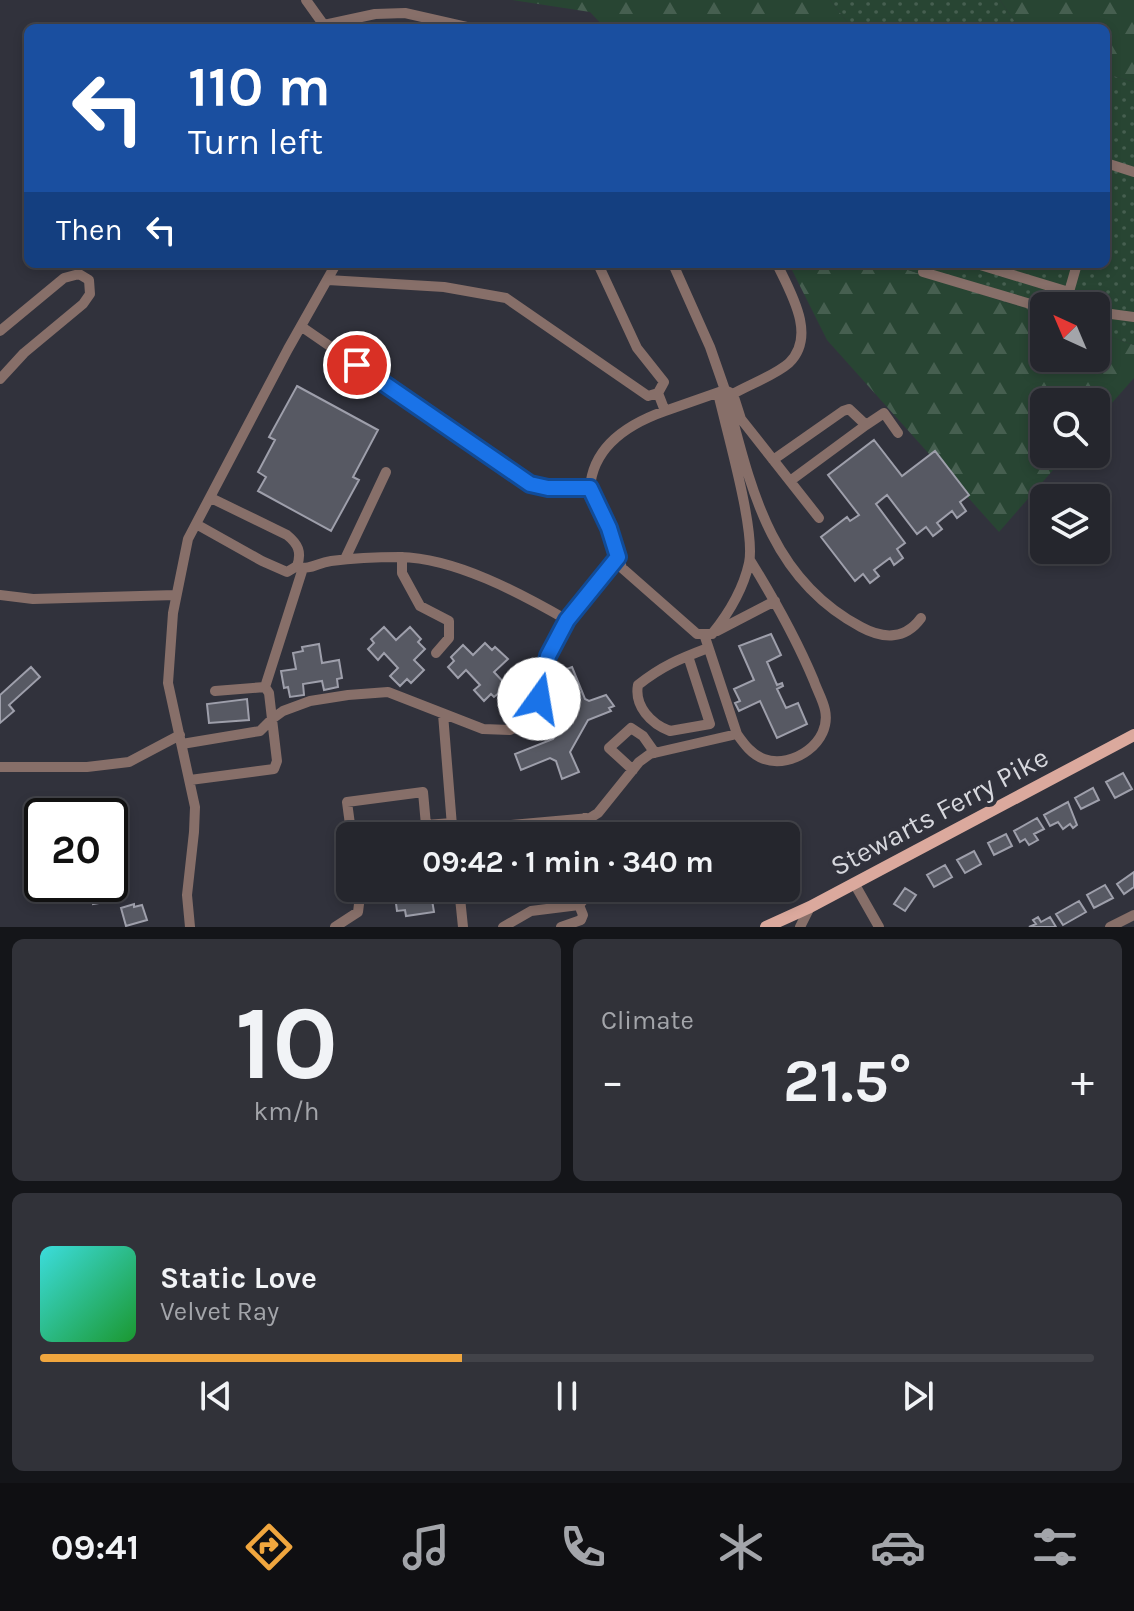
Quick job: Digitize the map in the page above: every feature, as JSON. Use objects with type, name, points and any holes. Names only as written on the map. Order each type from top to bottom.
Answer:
[{"type":"main road","name":"Stewarts Ferry Pike","points":[[766,927],[810,907],[1134,735]]},
{"type":"street","points":[[306,0],[323,24]]},
{"type":"street","points":[[337,24],[375,14],[405,13],[453,24]]},
{"type":"street","points":[[1110,164],[1134,172]]},
{"type":"street","points":[[190,927],[187,895],[195,807],[168,683],[176,595],[188,539],[334,268]]},
{"type":"street","points":[[328,280],[444,287],[506,298],[648,396],[658,393],[664,382],[637,348],[600,268]]},
{"type":"street","points":[[675,268],[710,347],[769,534],[803,585],[852,622],[873,633],[890,637],[904,633],[921,618]]},
{"type":"street","points":[[775,601],[708,634],[697,634],[622,568],[609,528],[590,488],[591,474],[608,444],[625,429],[665,411],[725,392],[786,365],[799,352],[804,334],[779,268]]},
{"type":"street","points":[[990,268],[1069,292],[1076,268]]},
{"type":"street","points":[[923,272],[1030,304]]},
{"type":"street","points":[[0,331],[64,278],[79,274],[89,280],[90,294],[83,304],[24,353],[0,379]]},
{"type":"street","points":[[1110,314],[1134,317]]},
{"type":"street","points":[[302,327],[530,484],[548,488],[590,488]]},
{"type":"street","points":[[725,392],[741,419],[819,518]]},
{"type":"street","points":[[725,392],[750,560],[798,643],[825,709],[826,724],[822,734],[807,752],[792,759],[778,761],[756,755],[737,734],[708,648],[708,634],[727,615],[750,560]]},
{"type":"street","points":[[658,393],[665,411]]},
{"type":"street","points":[[773,460],[843,411],[849,409],[866,425]]},
{"type":"street","points":[[790,481],[884,413],[898,433]]},
{"type":"street","points":[[345,559],[386,472]]},
{"type":"street","points":[[190,780],[274,769],[277,761],[269,693],[265,687],[300,567],[297,543],[287,535],[211,498]]},
{"type":"street","points":[[196,524],[287,572],[345,559],[402,557],[445,564],[515,592],[567,620]]},
{"type":"street","points":[[402,557],[402,573],[420,606],[449,621],[449,638],[436,653]]},
{"type":"street","points":[[0,767],[87,767],[129,762],[181,740],[260,731],[283,711],[310,701],[388,692],[483,729],[510,730],[533,715],[544,683],[548,656],[567,620],[618,557]]},
{"type":"street","points":[[0,595],[33,599],[176,595]]},
{"type":"street","points":[[688,656],[710,724],[670,731],[647,717],[636,695],[638,685],[663,666],[688,656],[708,648]]},
{"type":"street","points":[[215,691],[265,687]]},
{"type":"street","points":[[443,714],[452,822]]},
{"type":"street","points":[[633,770],[609,748],[631,728],[643,736],[655,753]]},
{"type":"street","points":[[541,822],[585,818],[598,813],[639,762],[655,753],[737,734]]},
{"type":"street","points":[[350,822],[347,802],[423,792],[426,822]]},
{"type":"street","points":[[585,818],[586,822]]},
{"type":"street","points":[[854,883],[879,927]]},
{"type":"street","points":[[335,927],[358,912],[359,902]]},
{"type":"street","points":[[460,902],[463,927]]},
{"type":"street","points":[[503,927],[531,911],[579,905],[582,902]]},
{"type":"street","points":[[561,927],[581,920],[583,915],[579,905]]},
{"type":"street","points":[[800,927],[810,907]]},
{"type":"street","points":[[1110,927],[1134,915]]},
{"type":"green space","points":[[512,0],[830,0],[849,24],[601,24],[590,12]]},
{"type":"green space","points":[[830,0],[1000,0],[1016,24],[849,24]]},
{"type":"green space","points":[[1000,0],[1134,0],[1134,82],[1110,75],[1110,24],[1016,24]]},
{"type":"green space","points":[[1110,75],[1134,82],[1134,345],[1110,337],[1110,292],[1030,292],[1030,310],[902,268],[1110,268]]},
{"type":"green space","points":[[791,268],[902,268],[1030,310],[1030,372],[1110,372],[1110,337],[1134,345],[1134,378],[1110,405],[1110,388],[1030,388],[1030,468],[1055,468],[1041,484],[1030,484],[1030,496],[999,532],[827,340]]},
{"type":"building","points":[[297,386],[378,430],[353,477],[359,480],[331,531],[258,491],[266,477],[258,472],[275,440],[269,437]]},
{"type":"building","points":[[874,440],[902,476],[935,451],[969,495],[960,502],[966,511],[957,518],[952,511],[937,523],[942,529],[933,536],[926,527],[917,534],[887,495],[876,504],[905,543],[897,549],[903,558],[894,565],[890,558],[874,570],[879,576],[870,583],[863,574],[855,581],[821,537],[847,517],[850,521],[859,515],[828,475]]},
{"type":"building","points":[[384,627],[396,640],[410,627],[421,639],[418,642],[425,649],[414,660],[424,670],[411,683],[407,679],[400,686],[390,676],[398,668],[384,653],[378,660],[368,649],[374,643],[371,639]]},
{"type":"building","points":[[771,634],[781,655],[767,662],[777,685],[782,683],[783,686],[777,689],[786,708],[798,703],[807,724],[777,738],[760,701],[739,711],[735,703],[740,701],[734,689],[754,680],[739,646]]},
{"type":"building","points":[[485,643],[492,650],[495,647],[508,659],[494,672],[507,686],[484,701],[474,690],[480,685],[466,670],[458,678],[448,667],[454,661],[451,657],[463,645],[473,655]]},
{"type":"building","points":[[319,644],[322,663],[339,660],[342,678],[337,679],[338,687],[324,690],[322,681],[303,684],[304,695],[290,697],[288,687],[284,688],[281,671],[296,669],[293,653],[303,651],[302,647]]},
{"type":"building","points":[[31,667],[40,677],[9,705],[14,711],[0,723],[0,695]]},
{"type":"building","points":[[572,667],[585,699],[589,701],[606,695],[614,706],[609,708],[611,711],[588,720],[570,752],[579,772],[562,779],[556,761],[550,758],[521,770],[515,754],[553,739],[570,708],[556,673]]},
{"type":"building","points":[[247,699],[249,720],[209,723],[207,704]]},
{"type":"building","points":[[1123,773],[1132,789],[1115,798],[1106,782]]},
{"type":"building","points":[[1093,788],[1099,800],[1081,809],[1075,798]]},
{"type":"building","points":[[1068,802],[1077,825],[1073,828],[1070,824],[1063,829],[1058,822],[1050,826],[1044,815]]},
{"type":"building","points":[[1037,818],[1044,829],[1034,834],[1038,840],[1029,845],[1025,839],[1020,842],[1014,831]]},
{"type":"building","points":[[1006,834],[1012,846],[994,855],[988,843]]},
{"type":"building","points":[[974,851],[981,864],[965,873],[957,860]]},
{"type":"building","points":[[945,865],[952,877],[934,887],[927,875]]},
{"type":"building","points":[[1134,872],[1134,887],[1124,894],[1117,884]]},
{"type":"building","points":[[1105,885],[1113,898],[1094,908],[1087,895]]},
{"type":"building","points":[[905,888],[916,895],[905,911],[894,904]]},
{"type":"building","points":[[1079,901],[1086,912],[1063,925],[1056,914]]},
{"type":"building","points":[[396,902],[432,902],[434,912],[406,916],[405,910],[397,911]]},
{"type":"building","points":[[134,904],[134,907],[142,905],[147,920],[126,926],[121,908]]},
{"type":"building","points":[[1038,917],[1041,922],[1050,917],[1056,927],[1029,927],[1036,924],[1033,920]]},
{"type":"route","points":[[357,365],[530,484],[548,488],[590,488],[609,528],[618,557],[567,620],[548,656],[539,699]]}]
